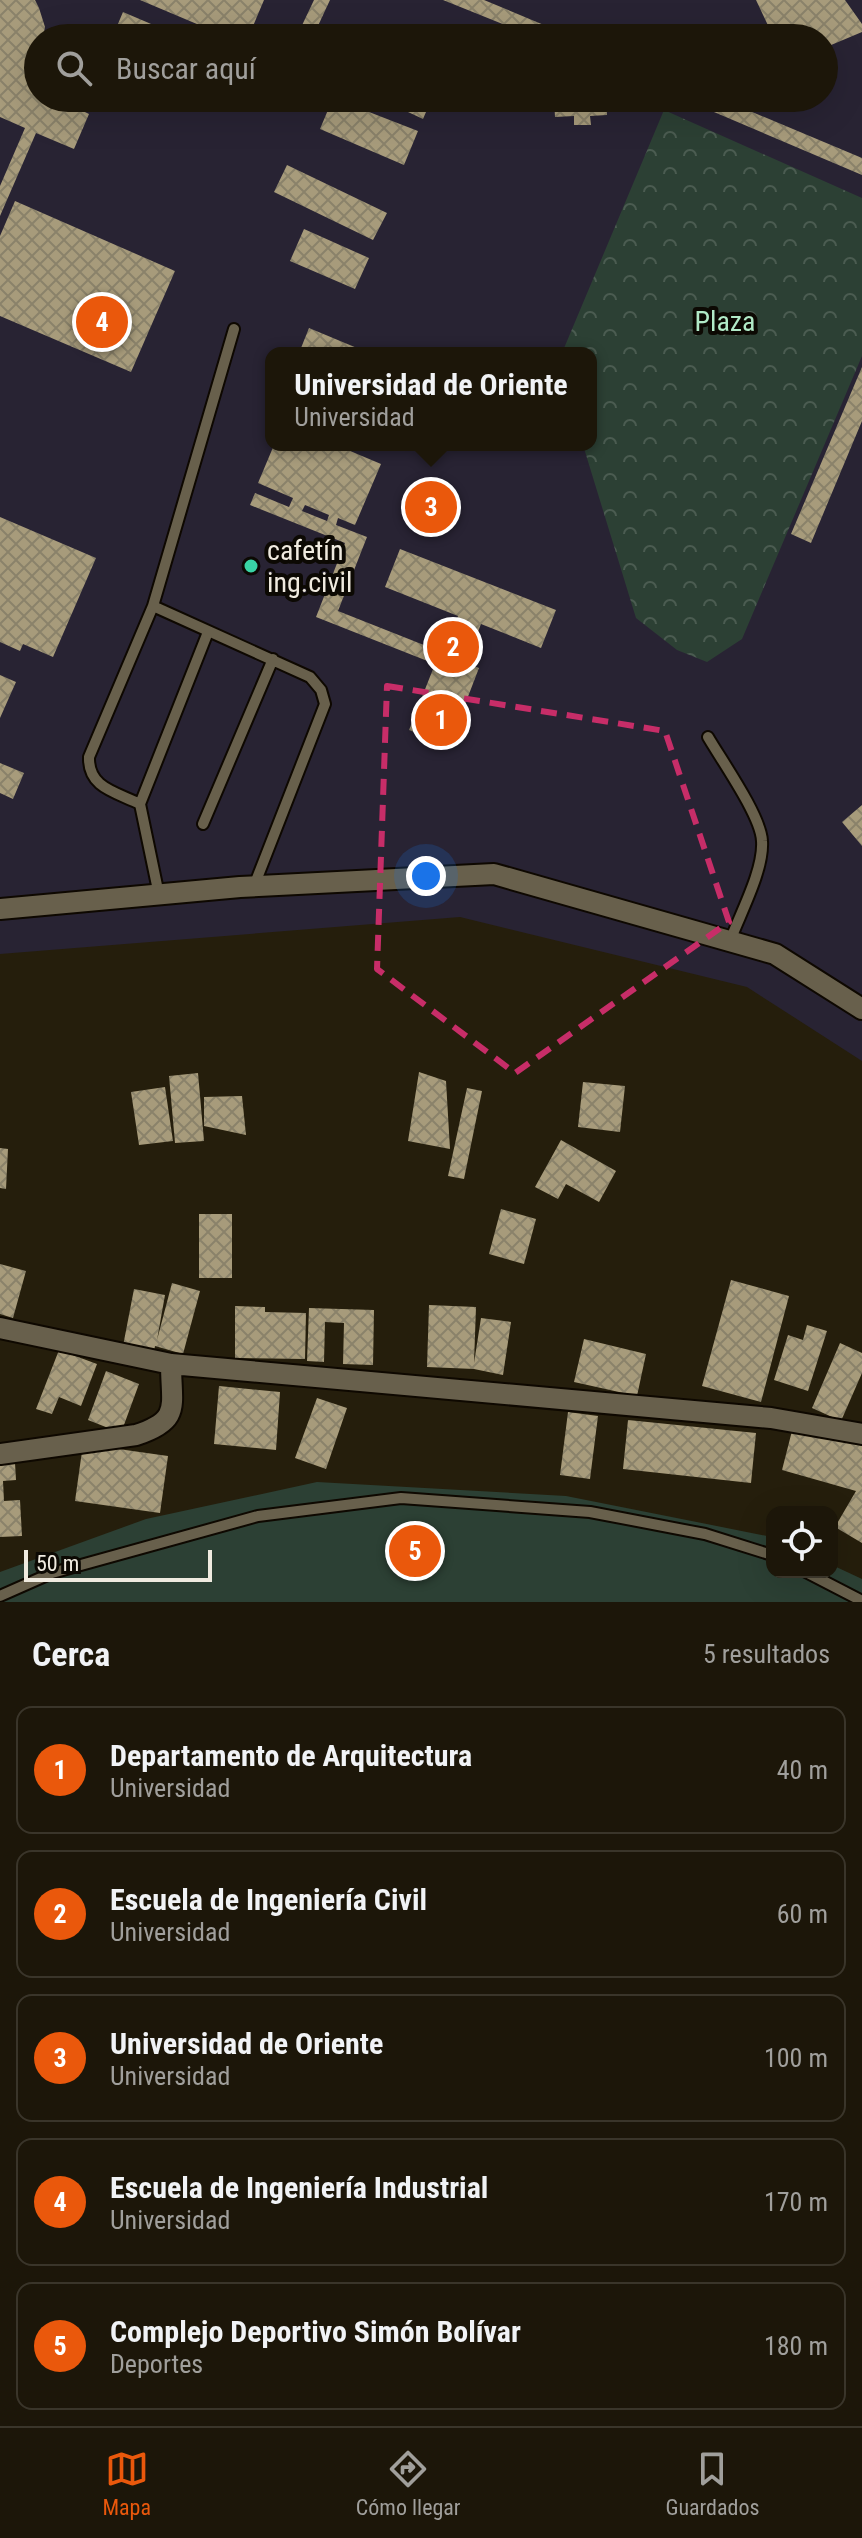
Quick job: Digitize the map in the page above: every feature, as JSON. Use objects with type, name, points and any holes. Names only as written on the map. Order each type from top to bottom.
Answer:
[{"type":"street","points":[[0,909],[254,886],[494,874],[775,954],[857,1001]]},
{"type":"street","points":[[0,1328],[171,1364],[771,1418],[862,1434]]},
{"type":"street","points":[[0,1454],[136,1435],[156,1428],[166,1421],[171,1410],[171,1364]]},
{"type":"lane","points":[[140,804],[94,781],[89,769],[89,757],[153,606],[234,329]]},
{"type":"lane","points":[[153,606],[310,677],[321,690],[325,704],[254,886]]},
{"type":"lane","points":[[159,895],[140,804],[208,632]]},
{"type":"lane","points":[[203,824],[273,659]]},
{"type":"lane","points":[[708,737],[754,816],[762,840],[760,861],[730,941]]},
{"type":"lane","points":[[0,1596],[52,1573],[258,1516],[401,1498],[590,1512],[705,1534],[766,1553]]},
{"type":"lane","points":[[817,1578],[856,1600]]},
{"type":"highlighted area","points":[[387,686],[665,731],[729,922],[515,1073],[377,969]]},
{"type":"shaded area","points":[[0,0],[862,0],[862,1061],[747,987],[460,917],[0,954]]},
{"type":"green space","name":"Plaza","points":[[663,112],[862,198],[862,356],[742,639],[707,662],[677,650],[636,618],[585,451],[597,451],[597,347],[565,347]]},
{"type":"green space","points":[[317,1482],[566,1496],[766,1536],[766,1578],[838,1578],[838,1568],[862,1579],[862,1602],[0,1602],[0,1572],[146,1519]]},
{"type":"building","points":[[0,0],[35,0],[44,24],[24,24],[24,112],[89,114],[74,149],[36,133],[0,216],[0,186],[25,128],[0,117]]},
{"type":"building","points":[[140,0],[264,0],[254,24],[197,24]]},
{"type":"building","points":[[314,0],[330,0],[319,24],[303,24]]},
{"type":"building","points":[[443,0],[484,0],[541,24],[502,24]]},
{"type":"building","points":[[756,0],[845,0],[862,24],[862,32],[838,42],[838,24],[767,24]]},
{"type":"building","points":[[123,12],[151,24],[118,24]]},
{"type":"building","points":[[327,112],[369,112],[418,131],[404,165],[320,129]]},
{"type":"building","points":[[408,112],[426,112],[423,119]]},
{"type":"building","points":[[555,112],[607,112],[607,115],[590,116],[591,125],[574,125],[574,116],[555,117]]},
{"type":"building","points":[[714,112],[752,112],[862,158],[862,175]]},
{"type":"building","points":[[287,165],[387,213],[373,240],[274,192]]},
{"type":"building","points":[[15,201],[175,271],[131,372],[0,316],[0,236]]},
{"type":"building","points":[[304,229],[369,258],[355,289],[290,261]]},
{"type":"building","points":[[309,328],[355,347],[301,347]]},
{"type":"building","points":[[862,367],[862,421],[811,543],[791,534]]},
{"type":"building","points":[[271,451],[350,451],[381,464],[355,525],[338,518],[336,525],[367,537],[338,611],[434,649],[437,641],[447,645],[458,616],[385,587],[400,549],[556,610],[541,648],[481,624],[466,663],[479,668],[449,746],[409,730],[435,664],[316,617],[345,543],[250,505],[255,493],[289,507],[293,498],[258,483]],"holes":[[[305,505],[329,515],[327,521],[302,511]]]},
{"type":"building","points":[[0,517],[96,558],[53,657],[23,644],[20,651],[0,642]]},
{"type":"building","points":[[0,675],[16,682],[0,718]]},
{"type":"building","points":[[0,763],[24,773],[13,799],[0,793]]},
{"type":"building","points":[[862,805],[862,846],[842,822]]},
{"type":"building","points":[[419,1072],[446,1081],[450,1149],[408,1141]]},
{"type":"building","points":[[198,1073],[204,1141],[175,1143],[169,1076]]},
{"type":"building","points":[[583,1082],[625,1086],[620,1132],[578,1127]]},
{"type":"building","points":[[165,1087],[173,1141],[139,1145],[131,1092]]},
{"type":"building","points":[[467,1088],[482,1091],[464,1179],[448,1176]]},
{"type":"building","points":[[242,1096],[246,1135],[204,1126],[204,1097]]},
{"type":"building","points":[[561,1140],[616,1171],[599,1202],[566,1184],[558,1199],[535,1187]]},
{"type":"building","points":[[0,1148],[8,1149],[6,1189],[0,1188]]},
{"type":"building","points":[[501,1209],[536,1219],[524,1264],[489,1254]]},
{"type":"building","points":[[199,1214],[232,1214],[232,1278],[199,1278]]},
{"type":"building","points":[[0,1264],[26,1271],[13,1318],[0,1314]]},
{"type":"building","points":[[731,1280],[789,1296],[761,1402],[702,1386]]},
{"type":"building","points":[[172,1283],[200,1291],[183,1354],[155,1346],[154,1352],[123,1346],[134,1289],[165,1295],[157,1340]]},
{"type":"building","points":[[429,1305],[476,1307],[474,1363],[481,1318],[511,1322],[503,1375],[474,1369],[427,1367]]},
{"type":"building","points":[[235,1306],[265,1307],[265,1312],[306,1313],[305,1359],[235,1358]]},
{"type":"building","points":[[309,1308],[374,1310],[373,1365],[343,1364],[344,1323],[325,1322],[324,1362],[307,1361]]},
{"type":"building","points":[[807,1325],[827,1331],[808,1391],[774,1380],[788,1335],[803,1340]]},
{"type":"building","points":[[584,1339],[646,1354],[637,1396],[574,1382]]},
{"type":"building","points":[[840,1343],[862,1353],[862,1373],[841,1421],[812,1408]]},
{"type":"building","points":[[59,1350],[97,1364],[81,1406],[59,1397],[52,1414],[36,1409]]},
{"type":"building","points":[[106,1371],[139,1384],[121,1433],[88,1420]]},
{"type":"building","points":[[219,1386],[280,1392],[276,1450],[214,1444]]},
{"type":"building","points":[[317,1398],[347,1408],[326,1469],[295,1458]]},
{"type":"building","points":[[568,1412],[598,1416],[590,1479],[560,1475]]},
{"type":"building","points":[[628,1420],[756,1433],[751,1483],[623,1469]]},
{"type":"building","points":[[794,1423],[862,1442],[862,1543],[838,1529],[838,1522],[856,1491],[782,1470]]},
{"type":"building","points":[[83,1444],[168,1456],[160,1513],[75,1501]]},
{"type":"building","points":[[15,1463],[16,1480],[3,1481],[4,1501],[20,1500],[22,1536],[0,1537],[0,1464]]},
{"type":"place","name":"Escuela de Ingeniería Industrial","points":[[102,322]]},
{"type":"place","name":"Universidad de Oriente","points":[[431,507]]},
{"type":"place","name":"cafetín ing.civil","points":[[251,566]]},
{"type":"place","name":"Escuela de Ingeniería Civil","points":[[453,647]]},
{"type":"place","name":"Departamento de Arquitectura","points":[[441,720]]},
{"type":"place","name":"Complejo Deportivo Simón Bolívar","points":[[415,1551]]}]
